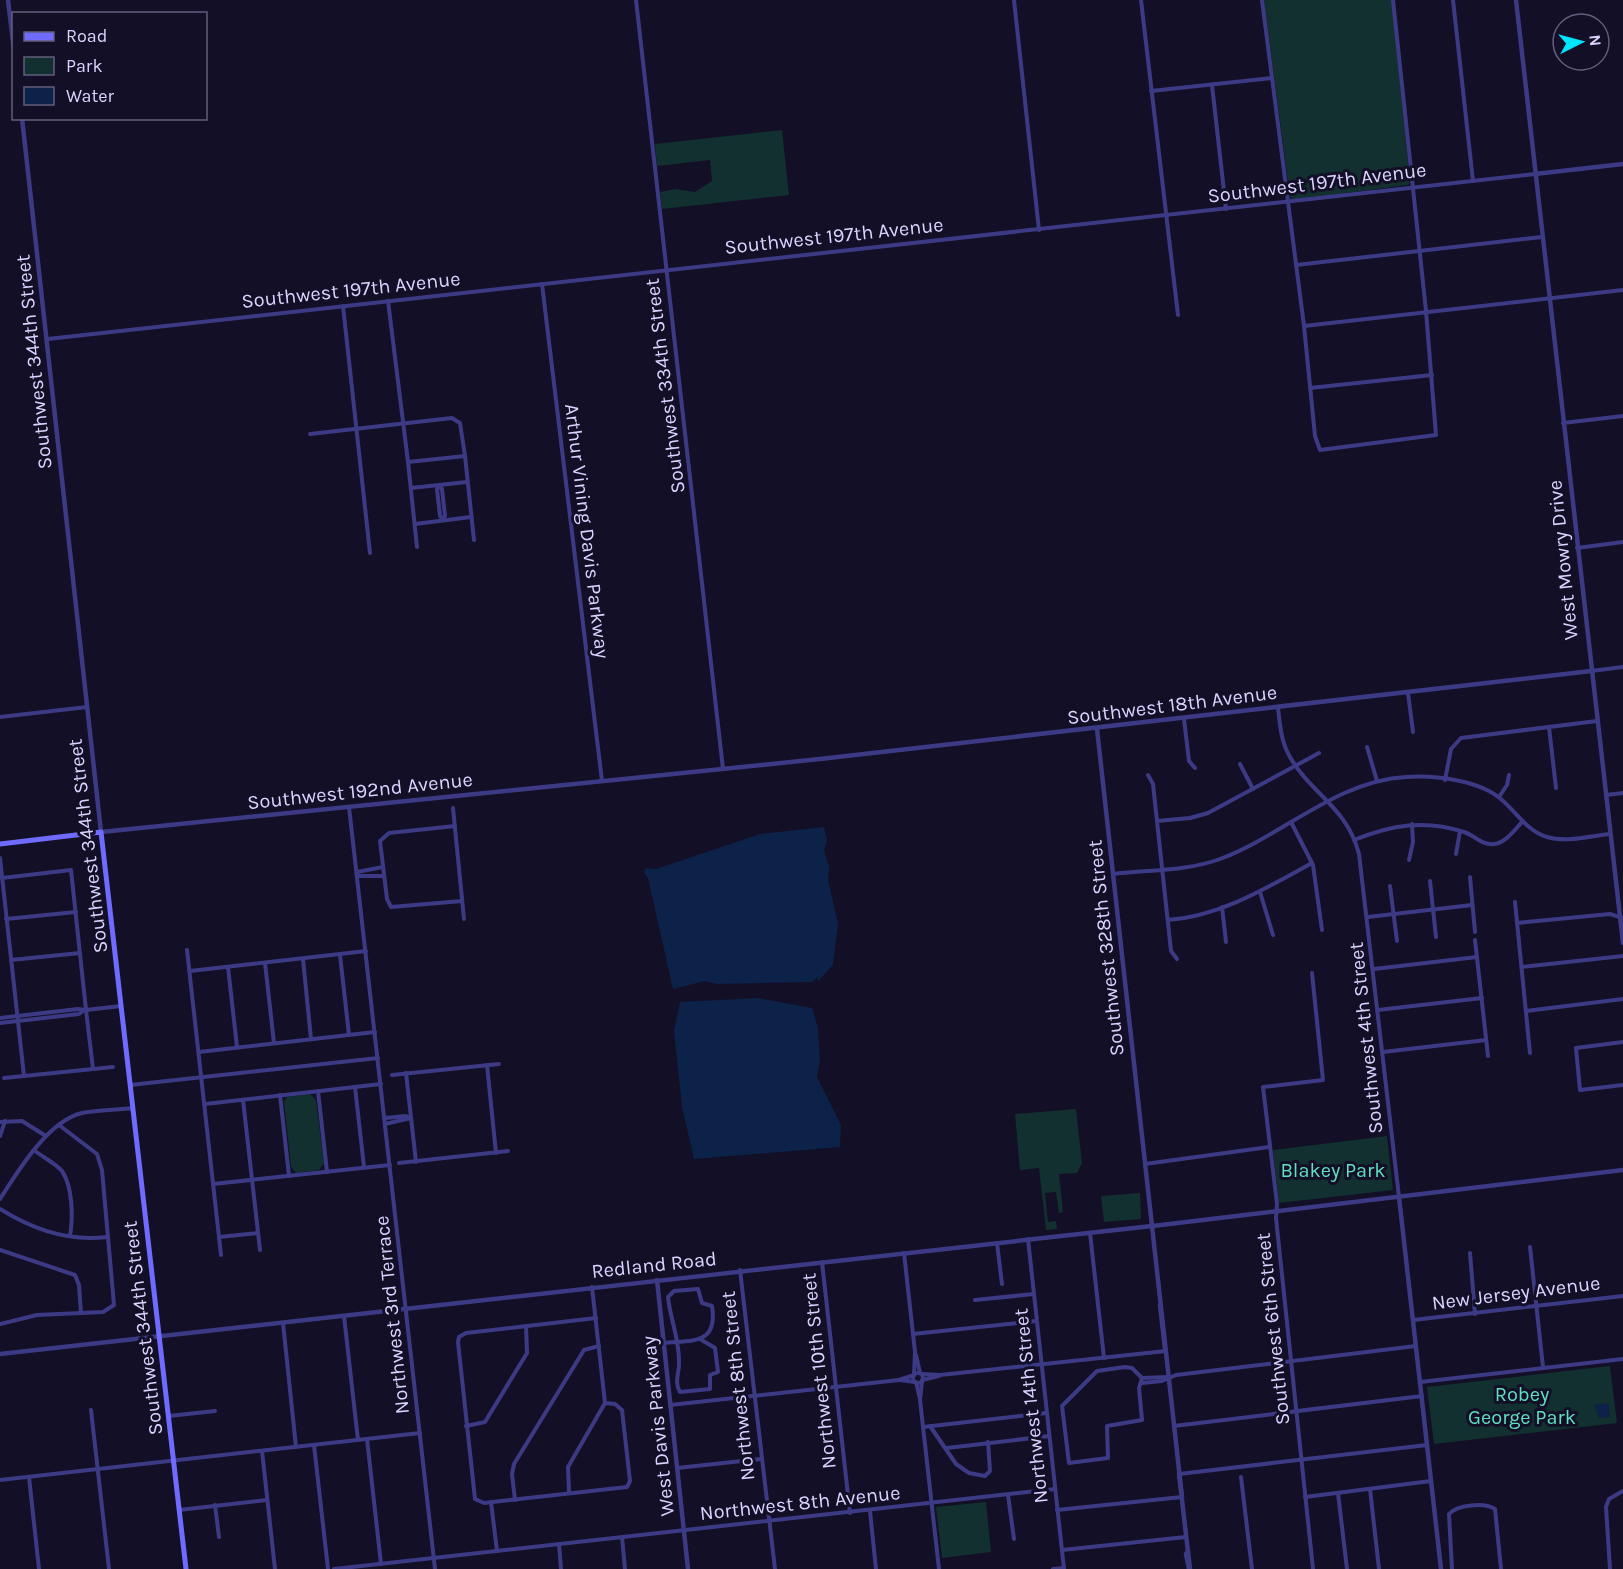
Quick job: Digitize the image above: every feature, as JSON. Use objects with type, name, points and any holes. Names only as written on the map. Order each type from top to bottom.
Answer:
[{"type":"main road","name":"Southwest 192nd Avenue","points":[[0,844],[101,832]]},
{"type":"main road","name":"Southwest 344th Street","points":[[101,832],[186,1569]]},
{"type":"street","points":[[8,0],[12,33]]},
{"type":"street","name":"Southwest 334th Street","points":[[636,0],[697,521],[723,770]]},
{"type":"street","points":[[1014,0],[1038,230]]},
{"type":"street","points":[[1141,0],[1178,315]]},
{"type":"street","points":[[1262,0],[1304,326],[1315,436],[1320,450],[1434,436],[1437,430],[1393,0]]},
{"type":"street","points":[[1453,0],[1473,181]]},
{"type":"street","name":"West Mowry Drive","points":[[1516,0],[1605,795],[1622,918],[1623,943]]},
{"type":"street","points":[[1151,91],[1272,78]]},
{"type":"street","points":[[1212,85],[1226,209]]},
{"type":"street","name":"Southwest 344th Street","points":[[22,120],[101,832]]},
{"type":"street","name":"Southwest 197th Avenue","points":[[48,339],[1166,217],[1623,164]]},
{"type":"street","points":[[1296,265],[1542,237]]},
{"type":"street","name":"Arthur Vining Davis Parkway","points":[[542,284],[602,781]]},
{"type":"street","points":[[1304,326],[1623,290]]},
{"type":"street","points":[[388,301],[417,547]]},
{"type":"street","points":[[343,306],[370,553]]},
{"type":"street","points":[[1310,388],[1432,375]]},
{"type":"street","points":[[1563,423],[1623,416]]},
{"type":"street","points":[[310,434],[457,420],[461,427],[474,540]]},
{"type":"street","points":[[408,462],[465,456]]},
{"type":"street","points":[[411,488],[467,482]]},
{"type":"street","points":[[439,486],[442,489],[446,516],[443,519]]},
{"type":"street","points":[[415,524],[471,517]]},
{"type":"street","points":[[1577,548],[1623,542]]},
{"type":"street","name":"Southwest 18th Avenue","points":[[723,770],[1623,667]]},
{"type":"street","points":[[1408,693],[1413,732]]},
{"type":"street","points":[[0,717],[87,707]]},
{"type":"street","name":"Southwest 4th Street","points":[[1278,708],[1282,738],[1296,766],[1329,801],[1354,840],[1362,867],[1441,1569]]},
{"type":"street","points":[[1184,719],[1189,760],[1195,768]]},
{"type":"street","points":[[1444,780],[1451,749],[1456,741],[1469,736],[1597,721]]},
{"type":"street","points":[[1549,727],[1556,788]]},
{"type":"street","name":"Southwest 328th Street","points":[[1097,729],[1190,1569]]},
{"type":"street","points":[[1366,747],[1377,781]]},
{"type":"street","points":[[1157,821],[1204,815],[1319,753]]},
{"type":"street","points":[[1240,764],[1253,789]]},
{"type":"street","name":"Southwest 192nd Avenue","points":[[101,832],[723,770]]},
{"type":"street","points":[[1148,775],[1153,784],[1171,951],[1177,959]]},
{"type":"street","points":[[1499,797],[1507,785],[1509,775]]},
{"type":"street","points":[[1113,874],[1218,860],[1329,801],[1377,781],[1411,777],[1475,786],[1499,797],[1536,832],[1553,839],[1610,834]]},
{"type":"street","points":[[1605,795],[1623,793]]},
{"type":"street","points":[[349,807],[357,874]]},
{"type":"street","points":[[453,808],[464,919]]},
{"type":"street","points":[[1354,840],[1380,829],[1412,824],[1460,831],[1494,844],[1507,838],[1522,821]]},
{"type":"street","points":[[1291,822],[1312,863],[1322,930]]},
{"type":"street","points":[[1409,860],[1413,842],[1412,824]]},
{"type":"street","points":[[455,826],[384,835],[380,841],[387,899],[395,909],[462,901]]},
{"type":"street","points":[[1456,854],[1460,831]]},
{"type":"street","points":[[0,858],[24,1076]]},
{"type":"street","points":[[1168,920],[1196,916],[1260,892],[1312,863]]},
{"type":"street","points":[[357,874],[372,868],[383,867]]},
{"type":"street","points":[[372,868],[373,877]]},
{"type":"street","points":[[2,878],[71,870],[93,1069]]},
{"type":"street","points":[[357,874],[373,877],[384,876]]},
{"type":"street","name":"Northwest 3rd Terrace","points":[[357,874],[435,1569]]},
{"type":"street","points":[[1470,877],[1475,932]]},
{"type":"street","points":[[1430,881],[1436,937]]},
{"type":"street","points":[[1390,886],[1397,941]]},
{"type":"street","points":[[1260,892],[1273,935]]},
{"type":"street","points":[[1515,902],[1530,1053]]},
{"type":"street","points":[[1368,917],[1472,905]]},
{"type":"street","points":[[1222,907],[1226,942]]},
{"type":"street","points":[[6,919],[76,912]]},
{"type":"street","points":[[1517,923],[1610,914],[1622,918]]},
{"type":"street","points":[[1475,940],[1488,1056]]},
{"type":"street","points":[[187,950],[221,1255]]},
{"type":"street","points":[[189,971],[366,951]]},
{"type":"street","points":[[11,960],[80,953]]},
{"type":"street","points":[[340,955],[349,1035]]},
{"type":"street","points":[[1522,967],[1623,956]]},
{"type":"street","points":[[1373,969],[1477,957]]},
{"type":"street","points":[[303,959],[311,1039]]},
{"type":"street","points":[[265,963],[274,1043]]},
{"type":"street","points":[[228,967],[237,1047]]},
{"type":"street","name":"Southwest 6th Street","points":[[1312,973],[1323,1080],[1263,1087],[1313,1569]]},
{"type":"street","points":[[1378,1011],[1482,998]]},
{"type":"street","points":[[1526,1011],[1623,999]]},
{"type":"street","points":[[0,1023],[17,1018],[78,1009],[85,1011],[121,1006]]},
{"type":"street","points":[[0,1018],[17,1018]]},
{"type":"street","points":[[199,1052],[375,1032]]},
{"type":"street","points":[[1383,1052],[1487,1040]]},
{"type":"street","points":[[1623,1042],[1576,1048],[1580,1089],[1623,1085]]},
{"type":"street","points":[[130,1085],[378,1058]]},
{"type":"street","points":[[392,1075],[500,1064]]},
{"type":"street","points":[[487,1065],[496,1153]]},
{"type":"street","points":[[4,1078],[113,1067]]},
{"type":"street","points":[[406,1073],[416,1162]]},
{"type":"street","points":[[205,1104],[381,1084]]},
{"type":"street","points":[[355,1087],[364,1167]]},
{"type":"street","points":[[318,1091],[327,1172]]},
{"type":"street","points":[[280,1095],[289,1176]]},
{"type":"street","points":[[243,1100],[260,1250]]},
{"type":"street","points":[[0,1198],[46,1136],[59,1125],[81,1114],[133,1108]]},
{"type":"street","points":[[385,1121],[406,1116],[411,1118]]},
{"type":"street","points":[[0,1137],[2,1122],[22,1121],[46,1136]]},
{"type":"street","points":[[0,1324],[37,1315],[103,1312],[114,1305],[102,1170],[97,1154],[59,1125]]},
{"type":"street","points":[[1145,1164],[1269,1147]]},
{"type":"street","points":[[35,1151],[61,1170],[67,1181],[72,1221],[70,1236]]},
{"type":"street","points":[[399,1163],[508,1151]]},
{"type":"street","points":[[213,1184],[390,1165]]},
{"type":"street","name":"Redland Road","points":[[0,1354],[1152,1226],[1623,1170]]},
{"type":"street","points":[[0,1209],[23,1224],[84,1240],[107,1237]]},
{"type":"street","points":[[219,1237],[258,1233]]},
{"type":"street","points":[[1090,1233],[1104,1358]]},
{"type":"street","name":"Northwest 14th Street","points":[[1028,1239],[1064,1568]]},
{"type":"street","points":[[997,1243],[1002,1284]]},
{"type":"street","points":[[1530,1247],[1543,1367]]},
{"type":"street","points":[[0,1250],[33,1263],[75,1275],[79,1285],[81,1313]]},
{"type":"street","points":[[904,1252],[915,1352],[914,1375],[920,1400],[939,1569]]},
{"type":"street","points":[[1470,1253],[1475,1314]]},
{"type":"street","name":"Northwest 10th Street","points":[[822,1262],[850,1513]]},
{"type":"street","name":"Northwest 8th Street","points":[[740,1270],[760,1459],[775,1569]]},
{"type":"street","name":"West Davis Parkway","points":[[657,1280],[688,1569]]},
{"type":"street","points":[[569,1493],[568,1467],[605,1403],[592,1287]]},
{"type":"street","points":[[664,1343],[676,1342],[700,1339],[712,1328],[711,1306],[702,1303],[698,1289],[678,1290],[668,1297],[676,1342],[678,1388],[683,1392],[710,1389],[710,1375],[718,1372],[715,1348],[700,1339]]},
{"type":"street","points":[[975,1300],[1034,1294]]},
{"type":"street","name":"New Jersey Avenue","points":[[1413,1320],[1623,1296]]},
{"type":"street","points":[[344,1316],[358,1440]]},
{"type":"street","points":[[596,1318],[466,1333],[459,1337],[466,1426],[477,1501],[515,1500],[627,1487],[630,1481],[621,1410],[618,1405],[605,1403]]},
{"type":"street","points":[[913,1334],[1036,1320]]},
{"type":"street","points":[[283,1323],[296,1447]]},
{"type":"street","points":[[466,1426],[485,1422],[527,1353],[526,1326]]},
{"type":"street","points":[[515,1500],[512,1468],[514,1464],[582,1352],[586,1348],[599,1346]]},
{"type":"street","points":[[1142,1380],[1416,1346]]},
{"type":"street","points":[[670,1405],[899,1380],[921,1374],[940,1375],[1166,1351]]},
{"type":"street","points":[[915,1352],[922,1381],[920,1400]]},
{"type":"street","points":[[1420,1382],[1623,1359]]},
{"type":"street","points":[[1132,1368],[1142,1380],[1139,1388],[1142,1420],[1107,1426],[1108,1458],[1069,1463],[1062,1407],[1097,1371],[1132,1368]]},
{"type":"street","points":[[899,1380],[915,1382],[940,1375]]},
{"type":"street","points":[[1174,1426],[1422,1396]]},
{"type":"street","points":[[91,1410],[109,1569]]},
{"type":"street","points":[[169,1416],[214,1411]]},
{"type":"street","points":[[923,1427],[1046,1413]]},
{"type":"street","points":[[930,1426],[934,1436],[947,1448],[956,1464],[964,1471],[985,1476],[990,1472],[988,1442]]},
{"type":"street","points":[[0,1480],[420,1433]]},
{"type":"street","points":[[947,1448],[1049,1436]]},
{"type":"street","points":[[367,1439],[381,1564]]},
{"type":"street","points":[[314,1445],[328,1569]]},
{"type":"street","points":[[1179,1474],[1427,1445]]},
{"type":"street","points":[[262,1451],[275,1569]]},
{"type":"street","points":[[677,1468],[760,1459]]},
{"type":"street","points":[[29,1477],[39,1569]]},
{"type":"street","points":[[1241,1477],[1252,1569]]},
{"type":"street","points":[[1305,1497],[1431,1481]]},
{"type":"street","name":"Northwest 8th Avenue","points":[[334,1569],[371,1567],[381,1564],[1055,1489]]},
{"type":"street","points":[[1370,1489],[1378,1569]]},
{"type":"street","points":[[1610,1569],[1605,1517],[1609,1499],[1623,1491]]},
{"type":"street","points":[[1338,1493],[1347,1569]]},
{"type":"street","points":[[1008,1495],[1014,1539]]},
{"type":"street","points":[[1058,1510],[1182,1497]]},
{"type":"street","points":[[179,1510],[267,1500]]},
{"type":"street","points":[[491,1502],[496,1551]]},
{"type":"street","points":[[215,1505],[219,1537]]},
{"type":"street","points":[[1452,1569],[1449,1514],[1453,1510],[1490,1506],[1496,1512],[1501,1569]]},
{"type":"street","points":[[870,1511],[876,1569]]},
{"type":"street","points":[[622,1537],[625,1569]]},
{"type":"street","points":[[1062,1550],[1186,1537]]},
{"type":"street","points":[[559,1544],[561,1569]]},
{"type":"street","points":[[1439,1553],[1450,1551]]},
{"type":"street","points":[[1053,1569],[1064,1568]]},
{"type":"green space","points":[[1264,0],[1392,0],[1410,182],[1408,185],[1293,200],[1290,197]]},
{"type":"green space","points":[[782,130],[789,195],[662,209],[660,192],[675,189],[695,192],[712,181],[710,160],[657,166],[655,144]]},
{"type":"green space","points":[[310,1094],[316,1100],[324,1163],[319,1170],[296,1173],[291,1167],[284,1101],[287,1097]]},
{"type":"green space","points":[[1076,1109],[1082,1163],[1077,1173],[1059,1174],[1063,1212],[1059,1213],[1056,1192],[1045,1193],[1048,1222],[1056,1221],[1057,1229],[1046,1230],[1039,1168],[1020,1170],[1015,1114]]},
{"type":"green space","name":"Blakey Park","points":[[1387,1136],[1393,1190],[1279,1203],[1273,1150]]},
{"type":"green space","points":[[1140,1193],[1141,1219],[1104,1222],[1101,1196]]},
{"type":"green space","name":"Robey George Park","points":[[1610,1366],[1617,1423],[1434,1444],[1427,1387]]},
{"type":"green space","points":[[986,1502],[991,1552],[942,1558],[936,1507]]},
{"type":"water","points":[[824,827],[827,840],[824,850],[829,867],[828,880],[838,923],[833,965],[818,981],[817,977],[812,982],[717,984],[705,981],[673,989],[648,878],[644,872],[646,868],[656,869],[760,834]]},
{"type":"water","points":[[758,998],[812,1008],[818,1028],[820,1060],[817,1077],[841,1125],[840,1147],[694,1159],[682,1107],[674,1031],[680,1002]]},
{"type":"water","points":[[1609,1403],[1610,1417],[1599,1418],[1594,1405]]}]
